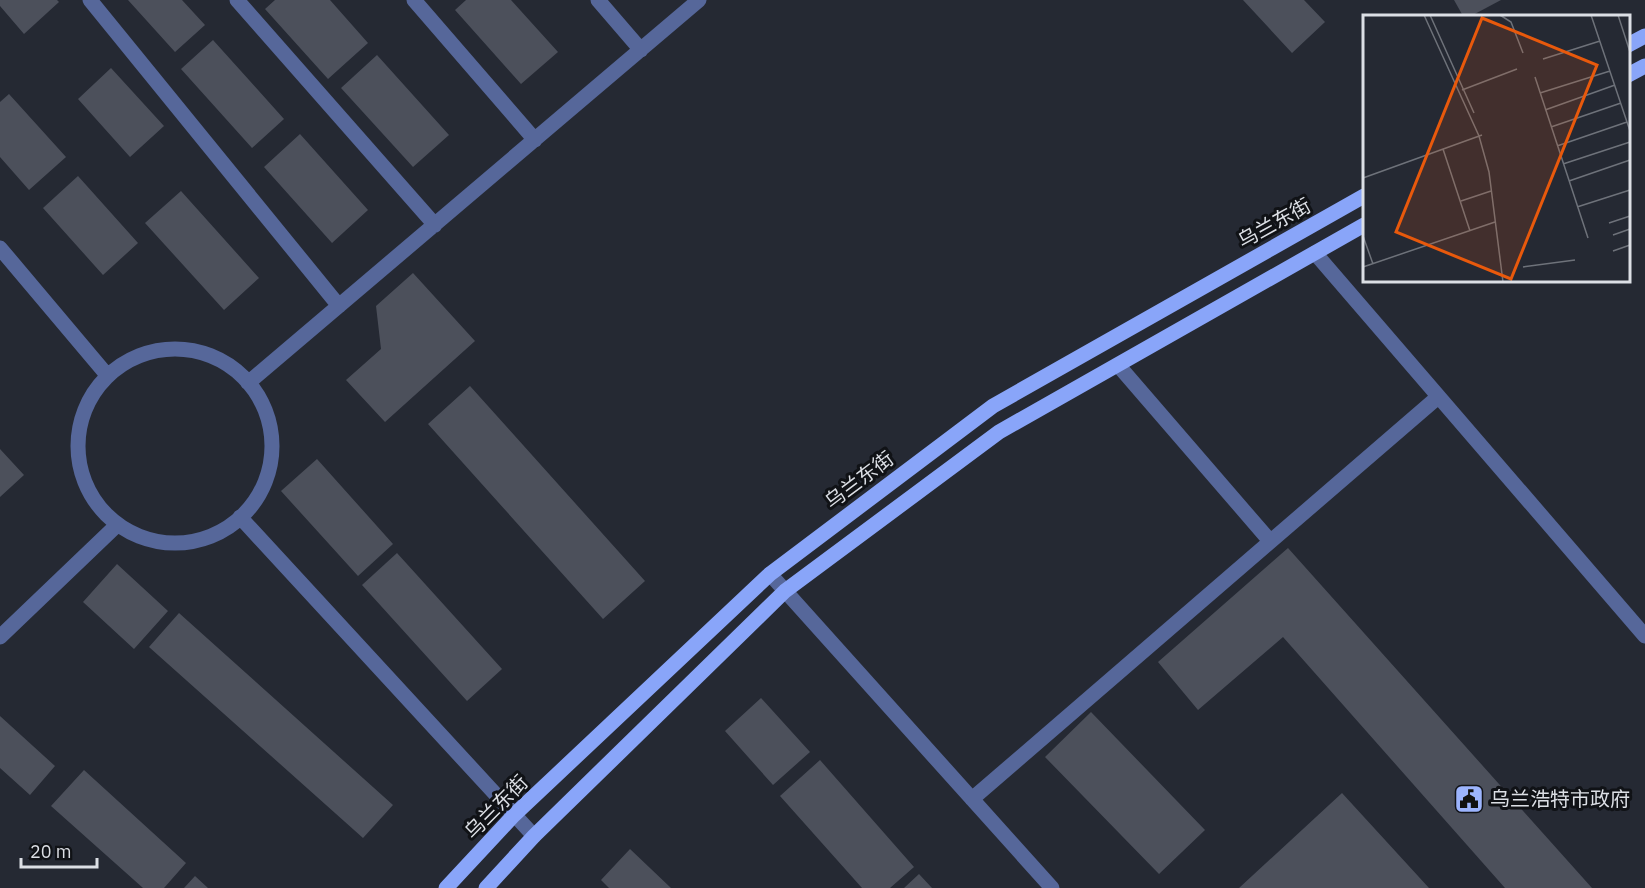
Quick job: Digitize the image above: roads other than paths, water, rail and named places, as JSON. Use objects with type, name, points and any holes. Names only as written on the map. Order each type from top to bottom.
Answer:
[{"type":"main road","points":[[1630,44],[1645,36]]},
{"type":"main road","points":[[1630,74],[1645,66]]},
{"type":"main road","name":"乌兰东街","points":[[447,888],[514,815],[770,574],[993,406],[1363,197]]},
{"type":"main road","points":[[486,888],[534,836],[785,591],[999,432],[1363,226]]},
{"type":"street","points":[[90,0],[339,306]]},
{"type":"street","points":[[237,0],[435,225]]},
{"type":"street","points":[[414,0],[535,140]]},
{"type":"street","points":[[598,0],[640,50]]},
{"type":"street","points":[[248,383],[699,0]]},
{"type":"street","points":[[0,248],[107,375]]},
{"type":"street","points":[[1314,253],[1645,636]]},
{"type":"street","points":[[168,348],[202,352],[232,367],[248,383],[256,391],[269,419],[273,449],[267,478],[253,505],[231,526],[204,540],[173,544],[144,539],[117,525],[93,500],[80,469],[78,435],[87,402],[107,375],[135,356],[168,348]]},
{"type":"street","points":[[1118,365],[1270,541]]},
{"type":"street","points":[[972,800],[1438,397]]},
{"type":"street","points":[[240,517],[534,836]]},
{"type":"street","points":[[0,637],[117,525]]},
{"type":"street","points":[[770,574],[1052,888]]},
{"type":"place","name":"乌兰浩特市政府","points":[[1469,799]]}]
